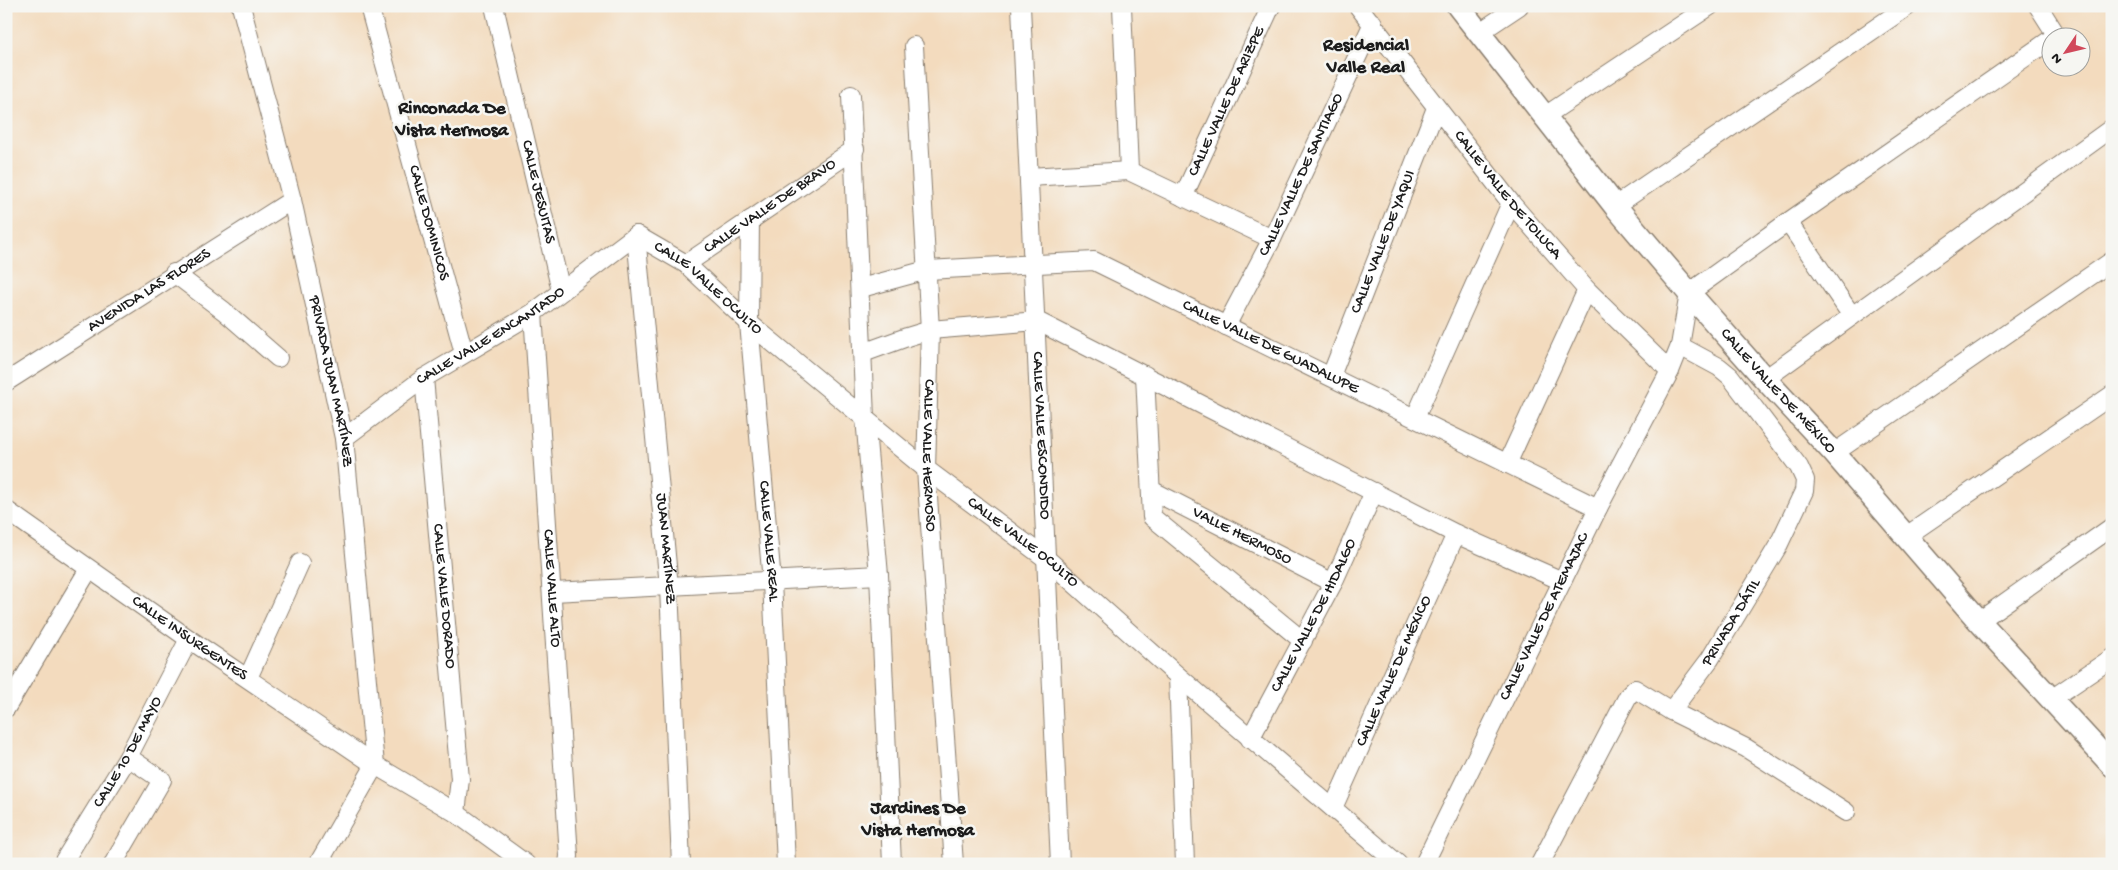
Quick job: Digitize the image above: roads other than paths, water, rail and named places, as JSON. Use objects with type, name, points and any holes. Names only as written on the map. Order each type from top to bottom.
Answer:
[{"type":"street","name":"PRIVADA JUAN MARTÍNEZ","points":[[241,6],[292,200],[344,438],[375,765]]},
{"type":"street","name":"CALLE DOMINICOS","points":[[369,6],[464,353]]},
{"type":"street","name":"CALLE JESUITAS","points":[[494,6],[561,291]]},
{"type":"street","name":"CALLE VALLE ESCONDIDO","points":[[1021,6],[1048,560],[1060,864]]},
{"type":"street","points":[[1122,6],[1129,171]]},
{"type":"street","name":"CALLE VALLE DE ARIZPE","points":[[1183,197],[1271,6]]},
{"type":"street","name":"CALLE VALLE DE TOLUCA","points":[[1358,6],[1511,203],[1587,290],[1670,371]]},
{"type":"street","name":"CALLE VALLE DE MÉXICO","points":[[1458,6],[1615,206],[1688,293],[1764,379],[1834,453],[1979,621],[2112,765]]},
{"type":"street","points":[[1480,32],[1519,6]]},
{"type":"street","points":[[1545,116],[1710,6]]},
{"type":"street","points":[[1615,206],[1908,6]]},
{"type":"street","points":[[2040,8],[2052,28]]},
{"type":"street","name":"CALLE VALLE DE SANTIAGO","points":[[1226,326],[1272,239],[1373,23]]},
{"type":"street","name":"CALLE VALLE HERMOSO","points":[[914,46],[930,330],[926,469],[954,864]]},
{"type":"street","points":[[1688,293],[2040,47]]},
{"type":"street","points":[[851,96],[861,288],[865,418],[879,576],[892,864]]},
{"type":"street","name":"CALLE VALLE DE YAQUI","points":[[1331,376],[1436,108]]},
{"type":"street","points":[[1764,379],[2112,128]]},
{"type":"street","name":"CALLE VALLE DE BRAVO","points":[[686,264],[854,149]]},
{"type":"street","points":[[1029,177],[1129,171],[1272,239]]},
{"type":"street","name":"AVENIDA LAS FLORES","points":[[10,374],[292,200]]},
{"type":"street","points":[[1414,418],[1511,203]]},
{"type":"street","name":"CALLE VALLE REAL","points":[[750,220],[750,323],[772,582],[786,864]]},
{"type":"street","points":[[1788,222],[1852,316]]},
{"type":"street","name":"CALLE VALLE ENCANTADO","points":[[344,438],[424,378],[533,312],[636,235]]},
{"type":"street","name":"CALLE VALLE OCULTO","points":[[636,235],[686,264],[750,323],[926,469],[1048,560],[1178,676],[1398,864]]},
{"type":"street","name":"JUAN MARTÍNEZ","points":[[636,235],[669,587],[681,864]]},
{"type":"street","name":"CALLE VALLE DE GUADALUPE","points":[[861,288],[926,270],[1094,261],[1598,508]]},
{"type":"street","points":[[1834,453],[2112,262]]},
{"type":"street","points":[[174,273],[224,311],[278,358]]},
{"type":"street","points":[[1507,464],[1587,290]]},
{"type":"street","name":"CALLE VALLE DE ATEMAJAC","points":[[1424,864],[1598,508],[1670,371],[1680,346],[1688,293]]},
{"type":"street","name":"CALLE VALLE ALTO","points":[[533,312],[553,592],[568,864]]},
{"type":"street","points":[[863,353],[930,330],[1036,321],[1456,534],[1562,581]]},
{"type":"street","name":"PRIVADA DÁTIL","points":[[1671,711],[1710,659],[1778,546],[1804,491],[1805,480],[1799,467],[1730,376],[1719,367],[1680,346]]},
{"type":"street","points":[[1145,375],[1152,517],[1303,640]]},
{"type":"street","name":"CALLE VALLE DORADO","points":[[424,378],[460,779],[456,813]]},
{"type":"street","points":[[1906,537],[2112,394]]},
{"type":"street","name":"VALLE HERMOSO","points":[[1151,490],[1333,584]]},
{"type":"street","name":"CALLE VALLE DE HIDALGO","points":[[1250,738],[1333,584],[1374,492]]},
{"type":"street","name":"CALLE INSURGENTES","points":[[6,510],[189,639],[375,765],[456,813],[526,864]]},
{"type":"street","points":[[1979,621],[2112,527]]},
{"type":"street","name":"CALLE VALLE DE MÉXICO","points":[[1333,808],[1456,534]]},
{"type":"street","points":[[248,678],[300,563]]},
{"type":"street","points":[[6,708],[89,569]]},
{"type":"street","points":[[553,592],[879,576]]},
{"type":"street","name":"CALLE 10 DE MAYO","points":[[62,864],[128,757],[189,639]]},
{"type":"street","points":[[2050,700],[2112,658]]},
{"type":"street","points":[[1178,676],[1185,864]]},
{"type":"street","points":[[1540,864],[1628,696],[1635,689],[1671,711],[1746,748],[1846,812]]},
{"type":"street","points":[[113,864],[162,780],[128,757]]},
{"type":"street","points":[[318,864],[375,765]]},
{"type":"district","name":"Residencial Valle Real","points":[[1366,57]]},
{"type":"district","name":"Rinconada De Vista Hermosa","points":[[452,120]]},
{"type":"district","name":"Jardines De Vista Hermosa","points":[[918,820]]}]
